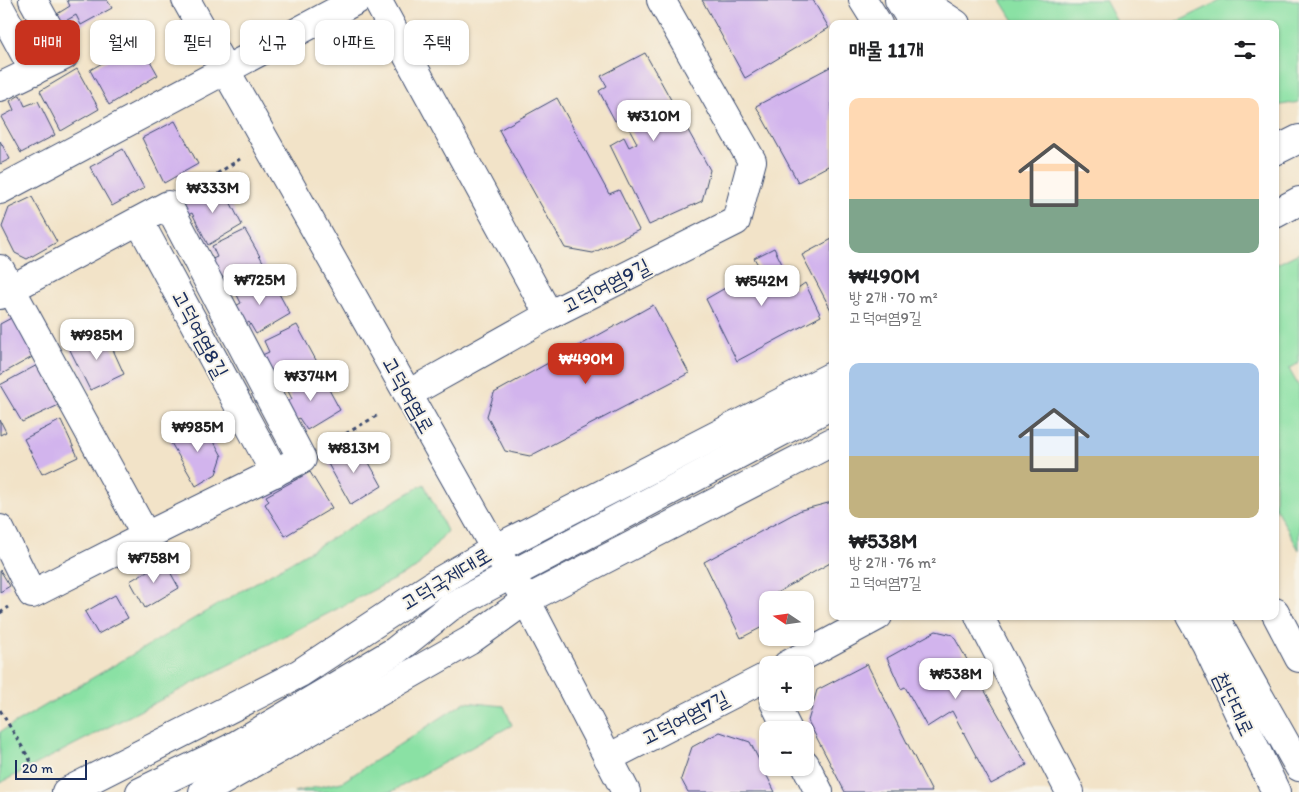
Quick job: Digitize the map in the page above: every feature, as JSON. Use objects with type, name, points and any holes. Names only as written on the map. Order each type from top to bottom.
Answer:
[{"type":"street","points":[[0,87],[64,56],[33,0]]},
{"type":"street","name":"고덕여염로","points":[[186,0],[518,588],[626,792]]},
{"type":"street","points":[[0,190],[356,0]]},
{"type":"street","name":"고덕여염9길","points":[[377,0],[549,315],[736,221],[752,160],[662,0]]},
{"type":"street","points":[[863,0],[876,20]]},
{"type":"street","points":[[899,0],[912,20]]},
{"type":"street","points":[[920,0],[930,20]]},
{"type":"street","points":[[920,0],[950,20]]},
{"type":"street","points":[[952,0],[963,20]]},
{"type":"street","points":[[0,8],[34,72]]},
{"type":"street","points":[[1279,149],[1299,139]]},
{"type":"street","points":[[1279,212],[1299,201]]},
{"type":"street","points":[[0,529],[32,594],[302,459],[168,205],[139,221],[4,284],[146,536]]},
{"type":"street","name":"고덕여염8길","points":[[139,221],[276,473]]},
{"type":"street","points":[[408,394],[549,315]]},
{"type":"street","name":"고덕국제대로","points":[[66,792],[300,673],[436,583],[495,549],[829,378]]},
{"type":"street","points":[[166,792],[829,406]]},
{"type":"street","points":[[203,792],[469,641],[518,588],[829,424]]},
{"type":"street","points":[[450,607],[518,588],[829,443]]},
{"type":"street","points":[[140,792],[231,748],[386,656],[450,607],[495,549]]},
{"type":"street","points":[[804,656],[871,620]]},
{"type":"street","points":[[981,620],[1070,792]]},
{"type":"street","name":"첨단대로","points":[[1192,620],[1206,644],[1276,792]]},
{"type":"street","points":[[1216,620],[1299,766]]},
{"type":"street","points":[[1235,620],[1248,651],[1299,742]]},
{"type":"street","points":[[1279,620],[1299,658]]},
{"type":"street","points":[[1206,644],[1241,666]]},
{"type":"street","name":"고덕여염7길","points":[[608,758],[759,684]]},
{"type":"street","points":[[811,776],[819,792]]},
{"type":"path","points":[[168,205],[240,159]]},
{"type":"path","points":[[302,459],[378,415]]},
{"type":"path","points":[[0,710],[33,765]]},
{"type":"green space","points":[[1001,0],[1105,0],[1116,20],[1014,20]]},
{"type":"green space","points":[[1222,0],[1299,0],[1299,102],[1279,105],[1279,20],[1181,20]]},
{"type":"green space","points":[[1299,253],[1299,363],[1289,369],[1299,387],[1299,550],[1279,514],[1279,263]]},
{"type":"green space","points":[[424,484],[447,531],[416,568],[0,783],[0,732]]},
{"type":"green space","points":[[465,702],[504,706],[512,725],[391,792],[294,792],[342,782]]},
{"type":"building","points":[[67,0],[107,0],[112,8],[81,25],[76,15],[67,20],[60,20],[57,14],[70,6]]},
{"type":"building","points":[[702,0],[813,0],[829,28],[745,78]]},
{"type":"building","points":[[645,53],[710,170],[702,201],[649,225],[610,145],[624,137],[629,147],[637,143],[623,117],[615,121],[599,91],[607,86],[601,76]]},
{"type":"building","points":[[99,65],[152,65],[158,75],[109,105],[90,70]]},
{"type":"building","points":[[829,68],[829,166],[798,182],[756,106]]},
{"type":"building","points":[[77,69],[99,109],[61,131],[40,91]]},
{"type":"building","points":[[20,95],[25,106],[38,101],[55,135],[21,153],[1,117],[14,110],[10,101]]},
{"type":"building","points":[[557,98],[609,194],[619,190],[639,230],[593,253],[565,248],[499,130]]},
{"type":"building","points":[[175,121],[198,164],[164,183],[142,138]]},
{"type":"building","points":[[0,141],[10,159],[0,164]]},
{"type":"building","points":[[123,149],[144,188],[112,206],[90,167]]},
{"type":"building","points":[[221,184],[242,225],[208,245],[192,213],[186,216],[181,207]]},
{"type":"building","points":[[32,197],[57,242],[27,259],[15,253],[2,227],[9,208]]},
{"type":"building","points":[[245,230],[266,267],[232,287],[224,276],[218,280],[208,261],[217,257],[212,246]]},
{"type":"building","points":[[829,241],[829,306],[802,255]]},
{"type":"building","points":[[774,248],[795,290],[805,283],[821,316],[737,361],[706,299],[760,268],[754,258]]},
{"type":"building","points":[[270,277],[290,314],[256,334],[249,322],[242,327],[232,308],[241,303],[236,293]]},
{"type":"building","points":[[653,305],[689,373],[530,456],[505,451],[487,416],[494,393]]},
{"type":"building","points":[[15,316],[36,355],[0,375],[0,324]]},
{"type":"building","points":[[297,325],[317,362],[283,382],[276,371],[270,375],[260,356],[269,352],[264,341]]},
{"type":"building","points":[[105,332],[124,374],[90,390],[69,348]]},
{"type":"building","points":[[41,363],[61,404],[22,422],[0,385]]},
{"type":"building","points":[[320,373],[340,410],[307,430],[299,418],[293,422],[283,404],[292,399],[287,389]]},
{"type":"building","points":[[0,420],[6,432],[0,435]]},
{"type":"building","points":[[61,420],[78,457],[42,474],[24,439]]},
{"type":"building","points":[[203,422],[222,456],[216,474],[196,486],[170,441]]},
{"type":"building","points":[[358,443],[382,486],[351,505],[327,462]]},
{"type":"building","points":[[310,472],[332,508],[285,536],[265,504],[269,501],[266,496]]},
{"type":"building","points":[[829,503],[829,564],[780,591],[759,591],[759,629],[741,638],[704,562],[801,510]]},
{"type":"building","points":[[164,561],[179,588],[145,608],[130,581]]},
{"type":"building","points":[[0,570],[10,586],[0,592]]},
{"type":"building","points":[[115,595],[128,618],[98,634],[85,612]]},
{"type":"building","points":[[936,631],[953,635],[1027,765],[991,784],[952,711],[927,727],[905,687],[901,689],[887,658]]},
{"type":"building","points":[[867,664],[932,792],[845,792],[814,733],[814,721],[808,721],[811,711],[814,711],[814,700],[817,690]]},
{"type":"building","points":[[720,732],[750,742],[759,760],[759,776],[767,776],[775,792],[688,792],[681,779],[692,747]]}]
